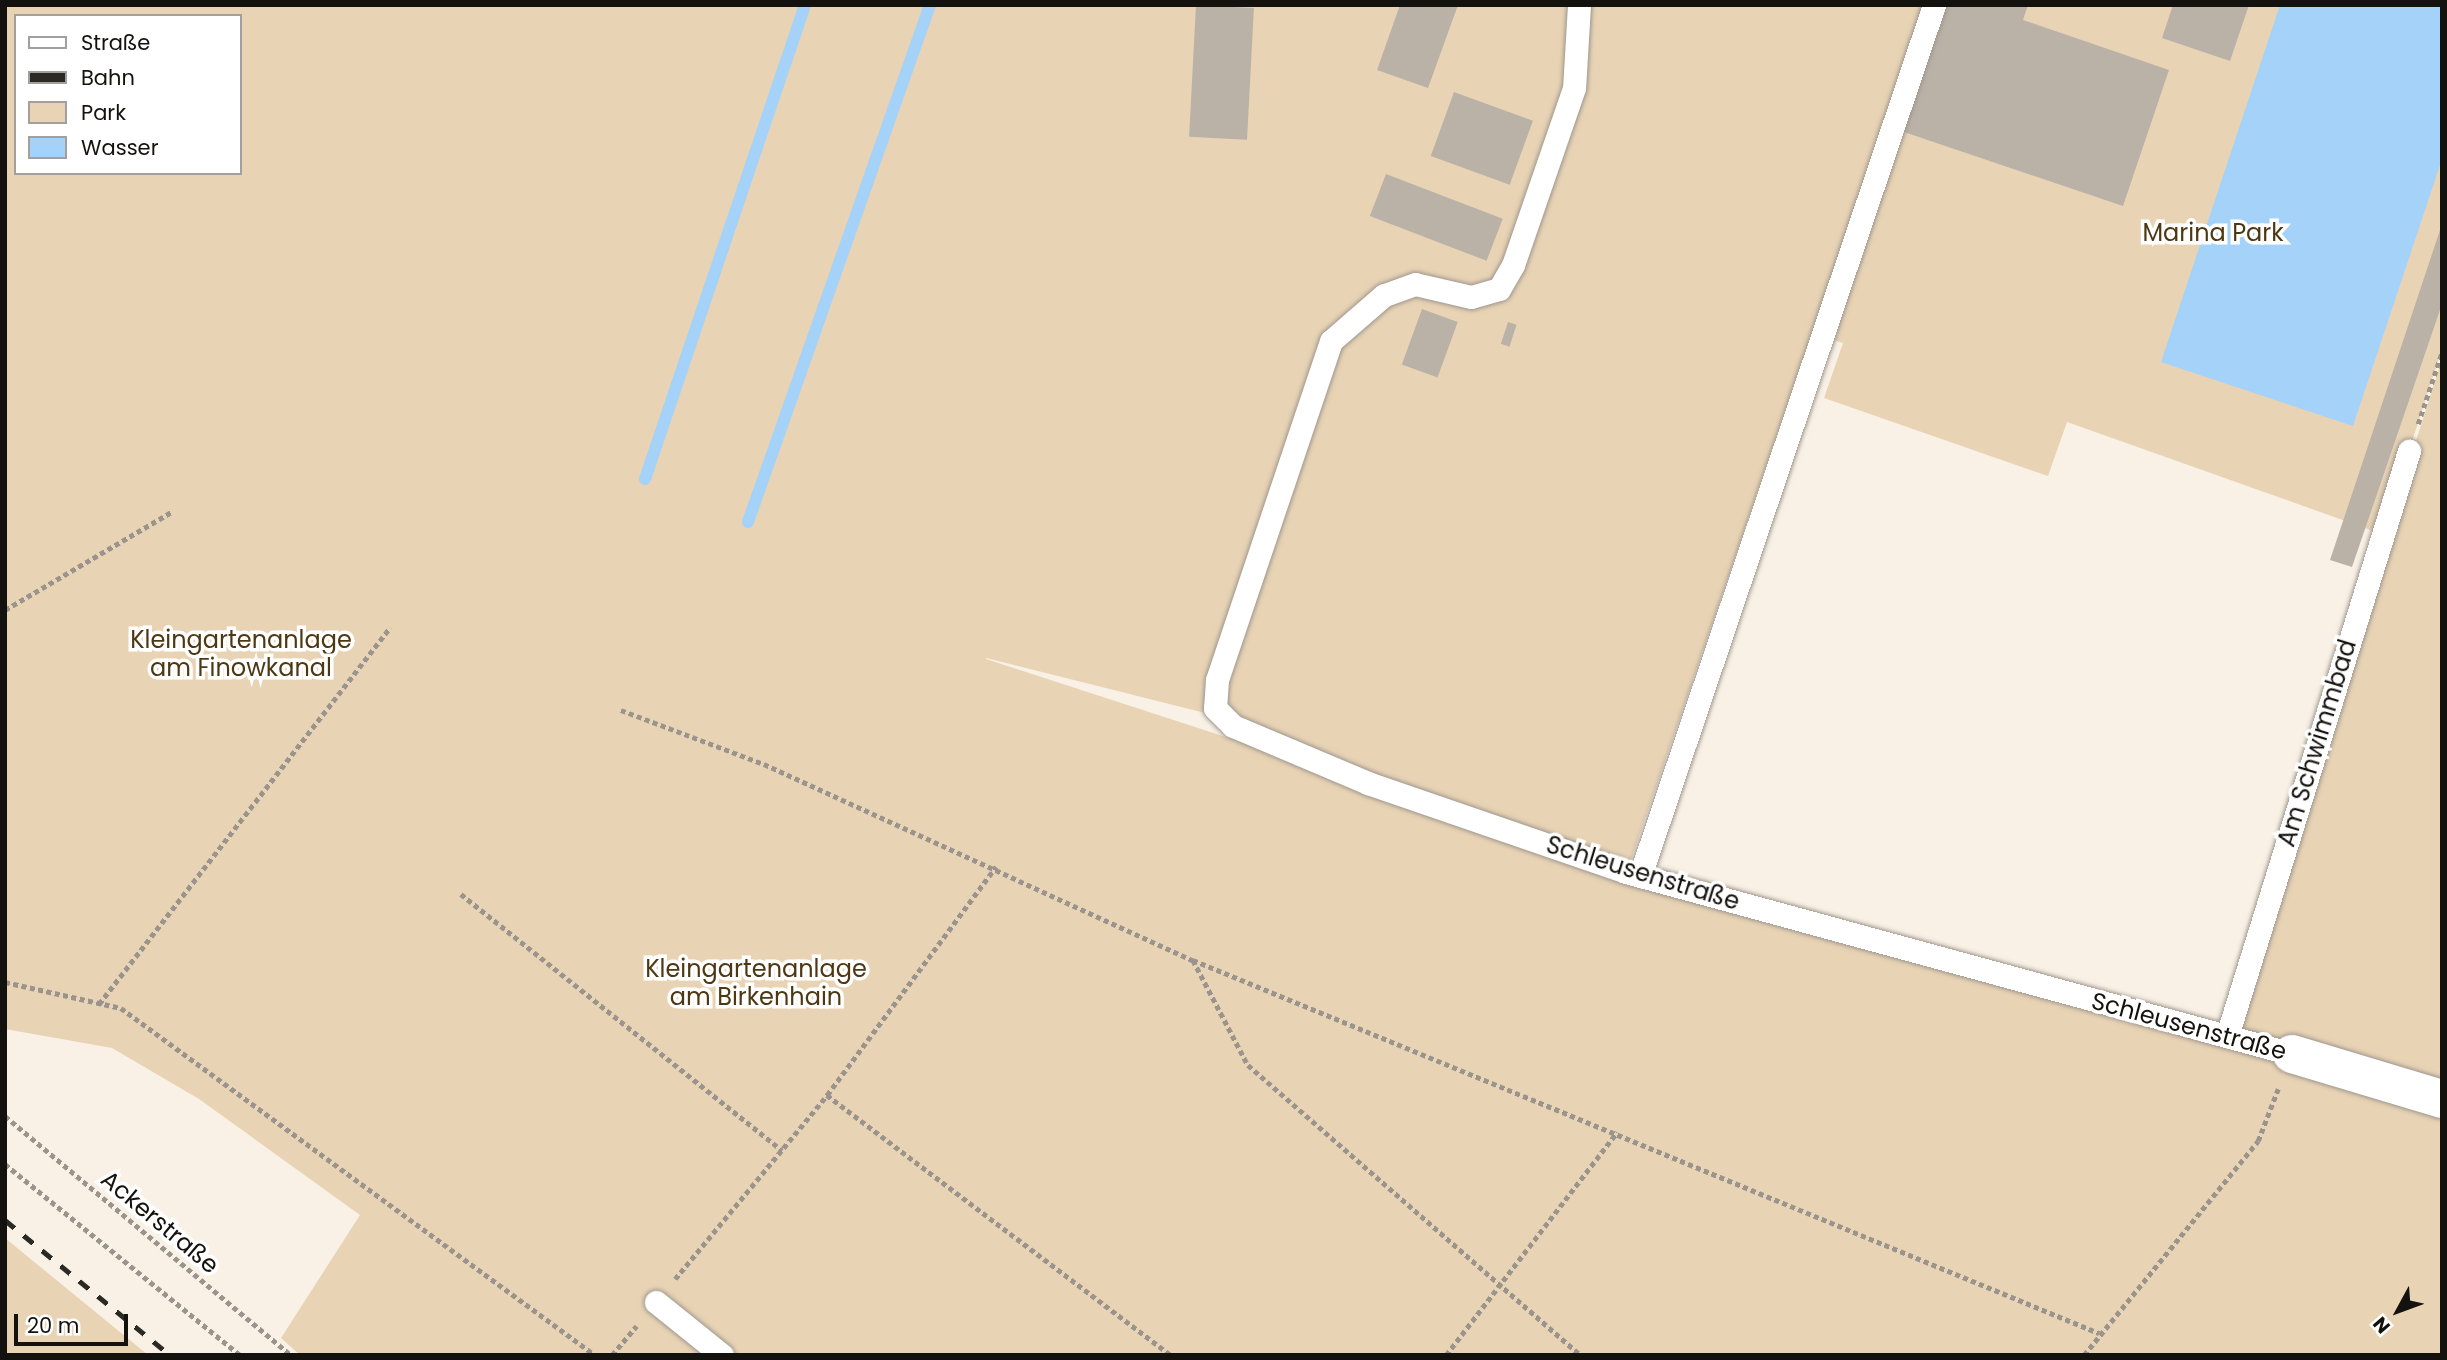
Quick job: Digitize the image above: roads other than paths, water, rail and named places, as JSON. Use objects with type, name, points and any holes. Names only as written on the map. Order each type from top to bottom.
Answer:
[{"type":"street","name":"Schleusenstraße","points":[[2292,1054],[2442,1099]]},
{"type":"lane","name":"Schleusenstraße","points":[[1579,5],[1574,88],[1513,265],[1499,289],[1471,297],[1415,284],[1384,295],[1331,341],[1217,680],[1215,708],[1233,726],[1368,783],[1640,876],[2292,1054]]},
{"type":"lane","points":[[1640,876],[1934,5]]},
{"type":"lane","name":"Am Schwimmbad","points":[[2227,1036],[2409,451]]},
{"type":"lane","points":[[656,1302],[722,1355]]},
{"type":"water","points":[[2280,5],[2442,5],[2442,159],[2353,426],[2161,362]]},
{"type":"waterway","points":[[645,479],[805,5]]},
{"type":"waterway","points":[[748,522],[930,5]]},
{"type":"railway","points":[[5,1220],[170,1355]]},
{"type":"park label","name":"Marina Park","points":[[2213,233]]},
{"type":"park label","name":"Kleingartenanlage am Finowkanal","points":[[241,654]]},
{"type":"park label","name":"Kleingartenanlage am Birkenhain","points":[[756,983]]}]
